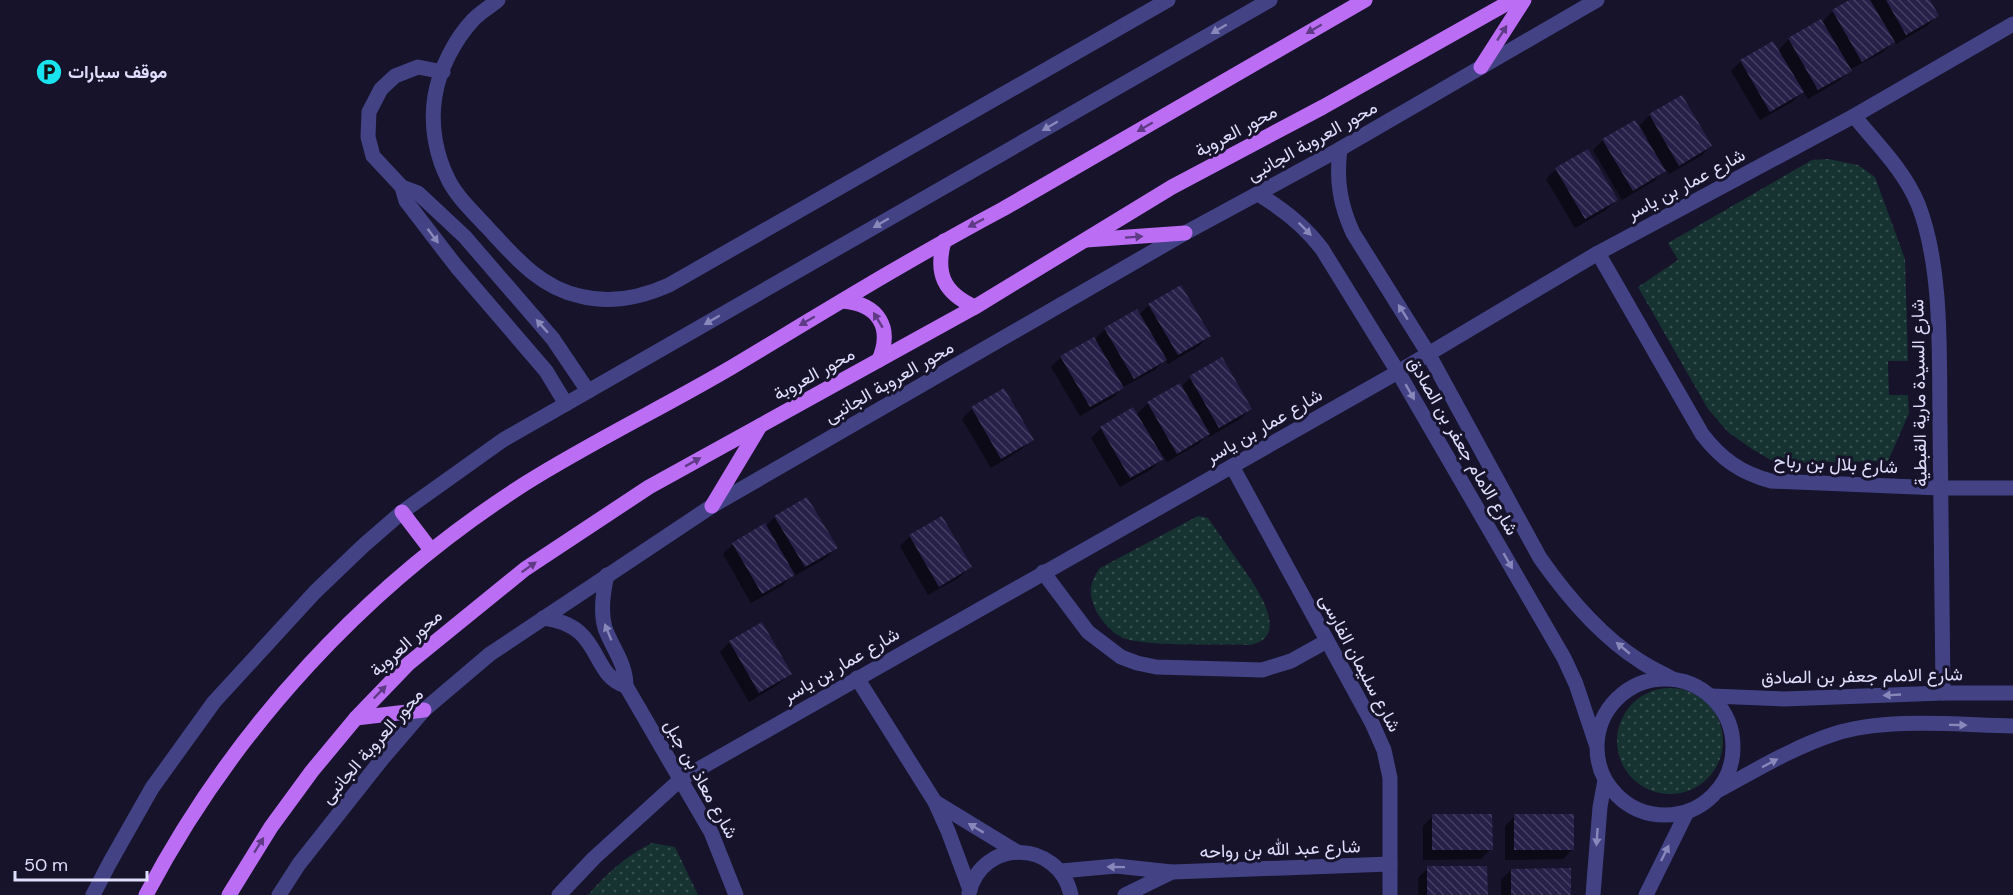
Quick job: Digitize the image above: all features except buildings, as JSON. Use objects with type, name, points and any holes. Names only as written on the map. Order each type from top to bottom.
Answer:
[{"type":"main road","points":[[146,895],[166,857],[204,798],[244,741],[274,705],[361,610],[394,580],[459,528],[528,482],[1365,0]]},
{"type":"main road","name":"محور العروبة","points":[[229,895],[271,827],[356,717],[408,664],[525,569],[649,487],[975,307],[1172,187],[1323,107],[1513,0]]},
{"type":"main road","points":[[1481,66],[1524,0]]},
{"type":"main road","points":[[1083,240],[1185,233]]},
{"type":"main road","points":[[944,241],[939,257],[941,273],[948,289],[960,300],[975,307]]},
{"type":"main road","points":[[843,301],[857,302],[870,309],[880,319],[885,333],[884,347],[879,360]]},
{"type":"main road","points":[[712,506],[760,426]]},
{"type":"main road","points":[[402,512],[431,550]]},
{"type":"main road","points":[[356,717],[424,710]]},
{"type":"street","points":[[474,18],[478,0]]},
{"type":"street","points":[[498,0],[474,18],[449,53],[435,95],[433,117],[435,139],[441,161],[449,181],[462,200],[517,260],[546,283],[580,296],[616,300],[635,298],[669,285],[1168,0]]},
{"type":"street","points":[[93,895],[152,788],[214,702],[329,578],[402,512],[503,440],[1270,0]]},
{"type":"street","name":"محور العروبة الجانبى","points":[[279,895],[299,864],[424,710],[490,654],[543,618],[712,506],[1185,233],[1340,149],[1597,0]]},
{"type":"street","name":"شارع عمار بن ياسر","points":[[559,895],[594,858],[681,779],[1398,372],[1598,253],[1854,116],[2013,24]]},
{"type":"street","points":[[443,72],[418,67],[394,76],[381,89],[369,112],[368,137],[373,156],[402,187],[418,193],[465,237],[553,339],[588,391]]},
{"type":"street","name":"شارع السيدة مارية القبطية","points":[[1854,116],[1901,173],[1917,202],[1925,225],[1937,303],[1943,693]]},
{"type":"street","name":"شارع الامام جعفر بن الصادق","points":[[1340,149],[1337,169],[1339,191],[1344,213],[1353,233],[1428,353],[1540,558],[1584,613],[1639,660],[1673,679]]},
{"type":"street","points":[[402,187],[406,201],[456,266],[546,371],[566,404]]},
{"type":"street","name":"شارع الامام جعفر بن الصادق","points":[[1258,194],[1291,215],[1308,231],[1322,249],[1398,372],[1564,658],[1576,684],[1596,744]]},
{"type":"street","name":"شارع بلال بن رباح","points":[[1598,253],[1702,434],[1715,451],[1731,465],[1751,476],[1771,481],[1940,488],[2013,488]]},
{"type":"street","points":[[526,346],[553,357],[563,354]]},
{"type":"street","name":"شارع سليمان الفارسى","points":[[1232,466],[1372,723],[1384,750],[1390,778],[1390,895]]},
{"type":"street","points":[[1043,572],[1088,632],[1121,657],[1137,663],[1156,667],[1262,670],[1291,661],[1327,641]]},
{"type":"street","name":"شارع معاذ بن جبل","points":[[607,575],[603,605],[605,627],[622,663],[626,686],[711,832],[736,895]]},
{"type":"street","name":"شارع معاذ بن جبل","points":[[543,618],[560,621],[579,631],[588,640],[609,676],[626,686]]},
{"type":"street","points":[[857,678],[935,802],[948,831],[969,893]]},
{"type":"street","points":[[1719,790],[1729,772],[1734,752],[1732,732],[1725,712],[1712,696],[1694,684],[1673,679],[1654,679],[1636,685],[1620,695],[1608,709],[1600,725],[1596,744],[1598,763],[1605,780],[1614,793],[1640,811],[1671,815],[1687,812],[1707,801],[1719,790],[1796,749],[1835,734],[1896,724],[2013,726]]},
{"type":"street","name":"شارع الامام جعفر بن الصادق","points":[[1712,696],[1784,699],[1943,693],[2013,693]]},
{"type":"street","points":[[1593,895],[1600,807],[1605,780]]},
{"type":"street","points":[[935,802],[1017,852]]},
{"type":"street","points":[[1646,895],[1687,812]]},
{"type":"street","points":[[969,893],[982,868],[1005,854],[1017,852],[1034,854],[1048,860],[1061,871],[1069,884],[1071,895]]},
{"type":"street","name":"شارع عبد الله بن رواحه","points":[[1061,871],[1116,866],[1172,872],[1390,864]]},
{"type":"street","name":"شارع عبد الله بن رواحه","points":[[1125,895],[1172,872]]},
{"type":"green space","points":[[1828,159],[1858,165],[1875,177],[1905,259],[1908,361],[1888,361],[1889,395],[1908,395],[1909,413],[1888,461],[1776,463],[1728,432],[1708,409],[1638,287],[1678,260],[1668,243],[1812,160]]},
{"type":"green space","points":[[1198,516],[1208,518],[1259,594],[1266,607],[1269,631],[1263,640],[1250,645],[1145,642],[1121,637],[1101,619],[1092,601],[1091,586],[1100,568]]},
{"type":"green space","points":[[1670,688],[1690,692],[1707,704],[1719,721],[1723,741],[1719,761],[1707,778],[1690,790],[1670,794],[1650,790],[1633,778],[1621,761],[1617,741],[1621,721],[1633,704],[1650,692]]},
{"type":"green space","points":[[652,843],[675,847],[698,895],[588,895],[617,866]]},
{"type":"place","name":"موقف سيارات","points":[[49,72]]}]
